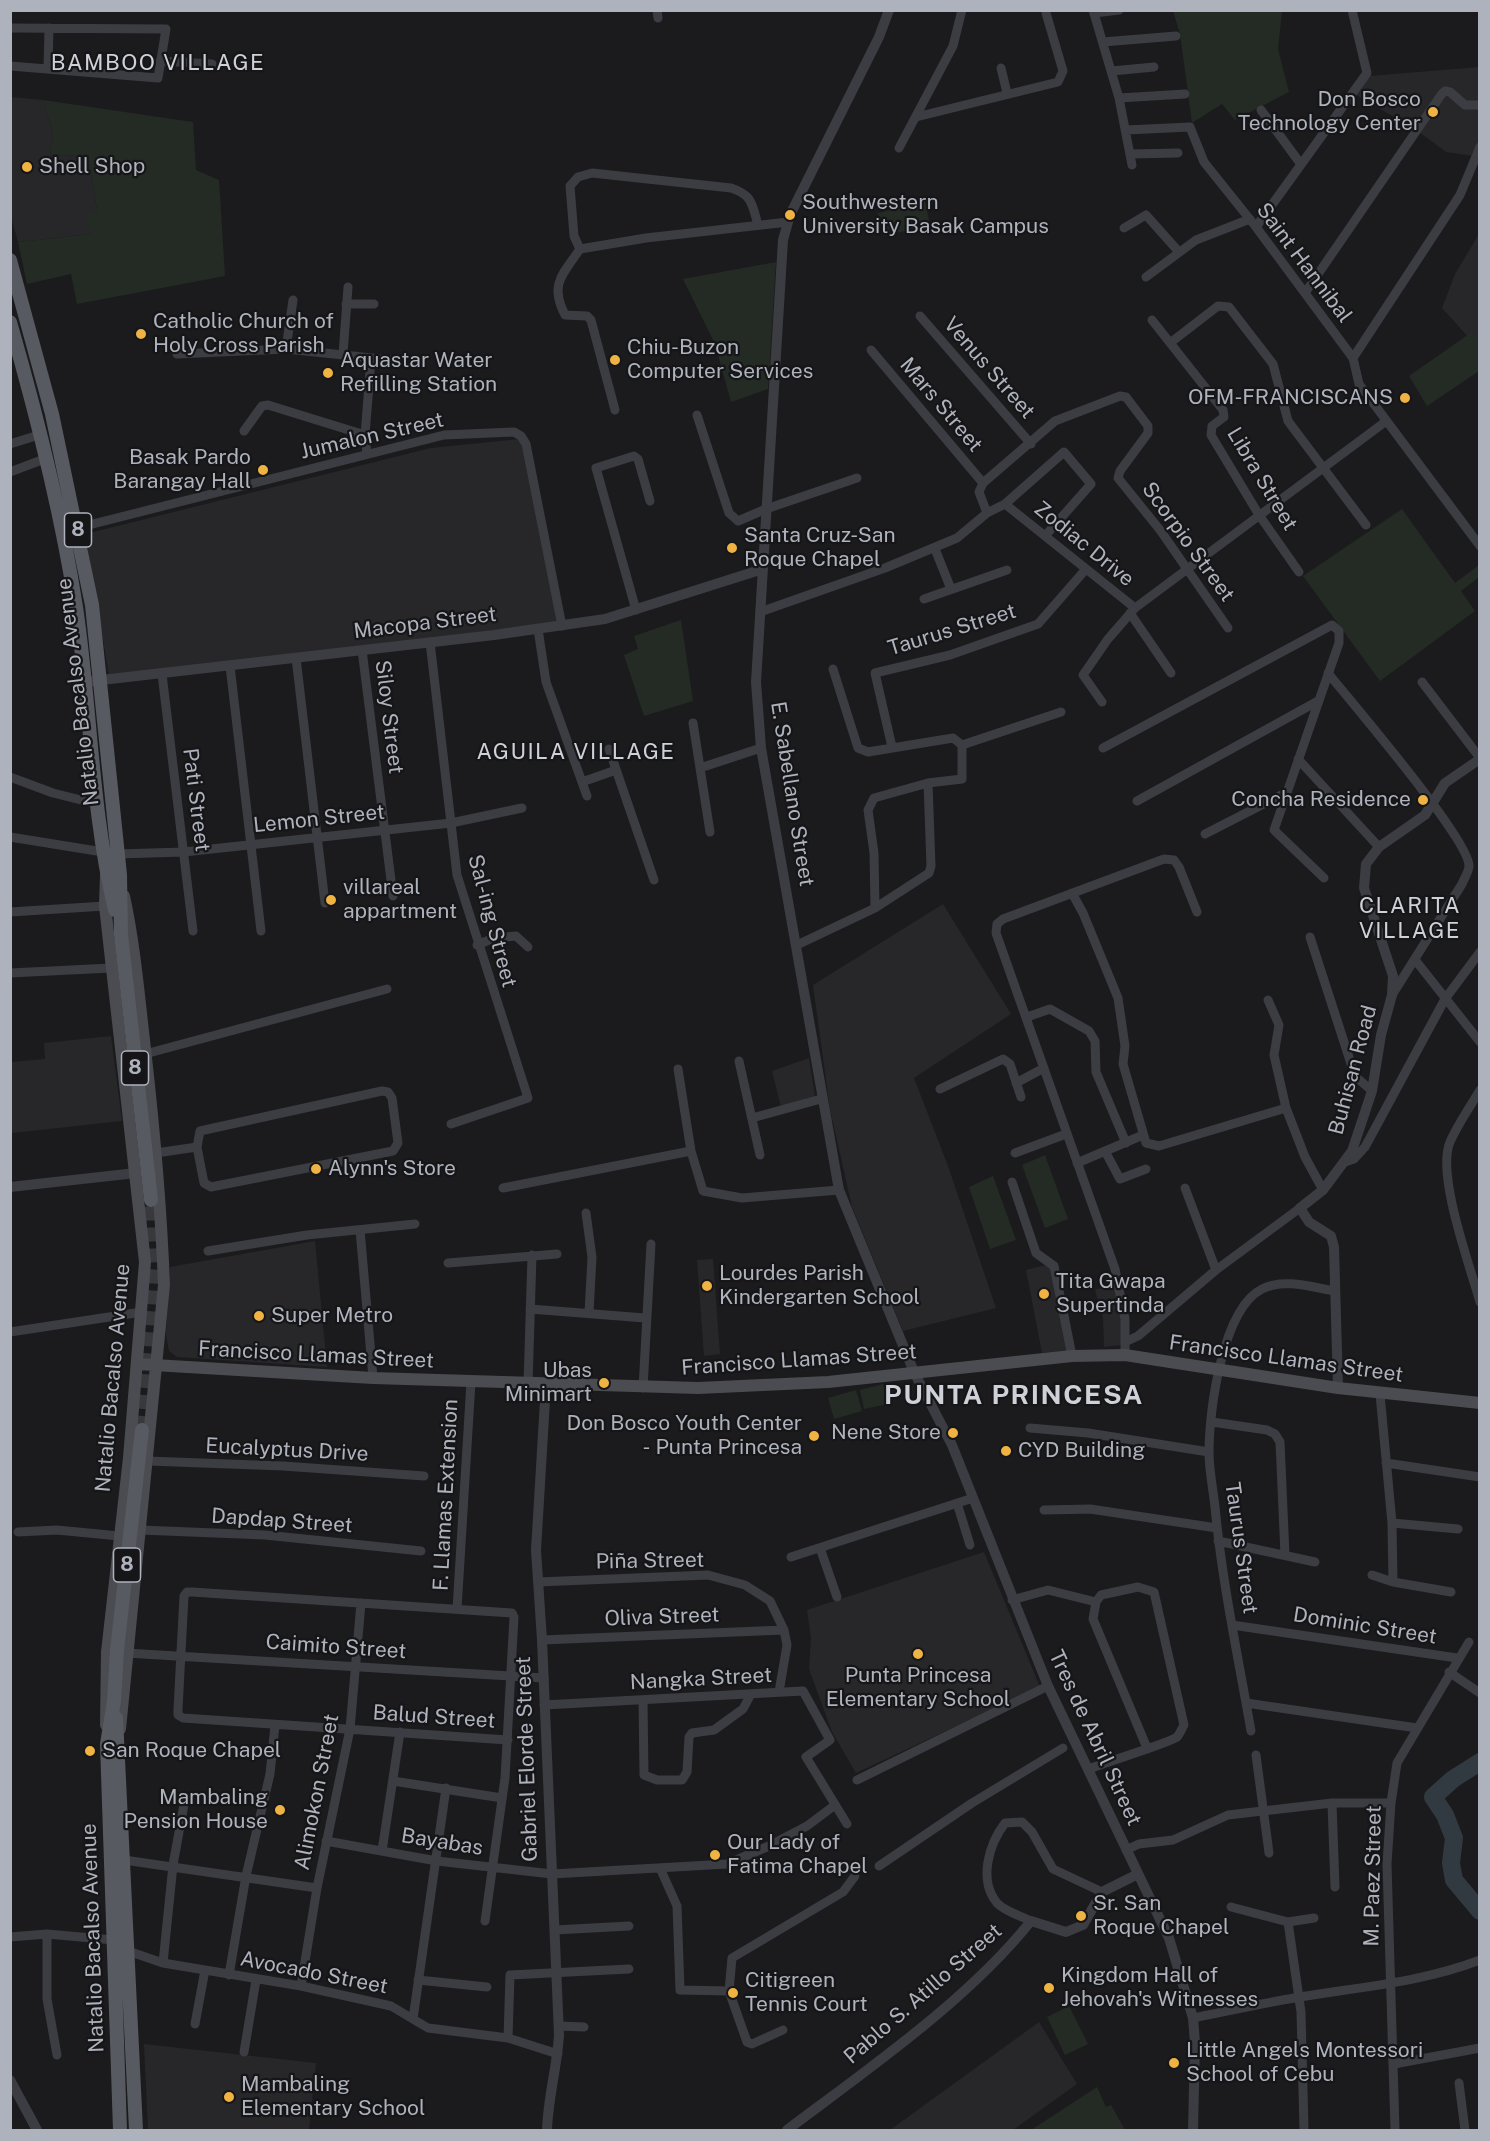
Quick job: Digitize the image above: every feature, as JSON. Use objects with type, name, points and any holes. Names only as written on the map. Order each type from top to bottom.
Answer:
[{"type":"main road","name":"Natalio Bacalso Avenue","points":[[10,260],[52,414],[92,605],[118,854],[105,906],[145,1262],[137,1364],[107,1652],[124,1860],[136,2130]]},
{"type":"main road","name":"Natalio Bacalso Avenue","points":[[11,327],[42,434],[76,607],[103,852],[113,874],[132,934],[156,1153],[164,1285],[141,1530],[113,1745]]},
{"type":"main road","points":[[21,363],[37,358]]},
{"type":"main road","name":"Natalio Bacalso Avenue","points":[[113,874],[151,1200]]},
{"type":"main road","name":"Francisco Llamas Street","points":[[137,1364],[373,1378],[643,1388],[762,1386],[1072,1356],[1125,1355],[1380,1394],[1479,1403]]},
{"type":"main road","name":"Francisco Llamas Street","points":[[1461,1400],[1479,1397]]},
{"type":"main road","name":"Natalio Bacalso Avenue","points":[[120,2130],[114,1940],[114,1701],[117,1650],[142,1430]]},
{"type":"street","name":"E. Sabellano Street","points":[[889,10],[879,37],[788,222],[780,281],[756,682],[761,748],[797,945],[821,1099],[839,1190],[914,1372]]},
{"type":"street","points":[[899,148],[952,46],[963,10]]},
{"type":"street","points":[[1119,10],[1093,12],[1119,98],[1132,165]]},
{"type":"street","points":[[1146,277],[1196,240],[1253,223],[1300,163],[1367,73],[1352,10]]},
{"type":"street","points":[[916,117],[1058,82],[1063,77],[1046,13]]},
{"type":"street","points":[[10,28],[166,29],[158,78],[48,67],[10,66]]},
{"type":"street","points":[[48,67],[49,28]]},
{"type":"street","points":[[1103,42],[1176,36]]},
{"type":"street","points":[[160,61],[212,64]]},
{"type":"street","points":[[1112,71],[1154,67]]},
{"type":"street","points":[[1001,68],[1007,93]]},
{"type":"street","points":[[1305,292],[1441,95],[1445,91],[1450,92],[1465,105],[1479,105]]},
{"type":"street","points":[[1119,98],[1185,94]]},
{"type":"street","points":[[1261,110],[1300,163]]},
{"type":"street","name":"Saint Hannibal","points":[[1126,130],[1190,128],[1204,162],[1253,223],[1353,358],[1359,384],[1384,422],[1479,546]]},
{"type":"street","points":[[1353,358],[1460,195],[1479,147]]},
{"type":"street","points":[[1130,154],[1178,153]]},
{"type":"street","points":[[580,249],[574,236],[570,186],[578,177],[592,173],[731,188],[744,192],[750,198],[758,225]]},
{"type":"street","points":[[1124,228],[1146,215],[1179,252]]},
{"type":"street","points":[[615,410],[591,320],[587,316],[564,315],[557,294],[560,279],[580,249],[646,238],[788,222]]},
{"type":"street","points":[[342,354],[348,287]]},
{"type":"street","points":[[286,349],[293,300]]},
{"type":"street","points":[[346,304],[374,304]]},
{"type":"street","points":[[1170,343],[1218,306],[1229,307],[1273,364],[1288,421],[1366,525]]},
{"type":"street","name":"Venus Street","points":[[920,316],[1031,444]]},
{"type":"street","name":"Libra Street","points":[[1152,320],[1223,410],[1224,417],[1212,426],[1210,435],[1259,515],[1299,572]]},
{"type":"street","points":[[177,354],[286,349],[391,360]]},
{"type":"street","name":"Mars Street","points":[[871,350],[983,483]]},
{"type":"street","points":[[367,454],[371,359]]},
{"type":"street","name":"Scorpio Street","points":[[1031,444],[1055,421],[1120,396],[1126,397],[1148,426],[1148,433],[1120,471],[1118,478],[1160,530],[1228,628]]},
{"type":"street","points":[[244,431],[262,406],[268,405],[366,435]]},
{"type":"street","points":[[697,415],[733,519],[738,521],[857,478]]},
{"type":"street","name":"Zodiac Drive","points":[[760,612],[935,549],[957,538],[987,513],[1005,504],[1086,569],[1133,611],[1187,568],[1384,422]]},
{"type":"street","name":"Jumalon Street","points":[[77,528],[444,435],[514,432],[521,436],[526,444],[562,626]]},
{"type":"street","points":[[10,444],[42,434]]},
{"type":"street","points":[[987,513],[979,492],[983,483],[1031,444]]},
{"type":"street","points":[[1005,504],[1064,452],[1091,484],[1045,536]]},
{"type":"street","points":[[636,610],[596,468],[628,455],[634,456],[638,459],[650,501]]},
{"type":"street","points":[[10,472],[47,458]]},
{"type":"street","points":[[935,549],[951,589]]},
{"type":"street","name":"Macopa Street","points":[[84,682],[562,626],[636,610],[763,569]]},
{"type":"street","name":"Taurus Street","points":[[892,747],[875,673],[950,656],[1038,624],[1086,569]]},
{"type":"street","points":[[924,599],[1007,570]]},
{"type":"street","points":[[1102,702],[1083,675],[1108,639],[1133,611],[1171,673]]},
{"type":"street","points":[[1103,748],[1332,625],[1340,636],[1274,830],[1324,878]]},
{"type":"street","points":[[538,629],[546,682],[587,796]]},
{"type":"street","name":"Sal-ing Street","points":[[430,642],[457,875],[477,945],[528,1098],[451,1124]]},
{"type":"street","name":"Siloy Street","points":[[362,650],[393,896]]},
{"type":"street","points":[[296,658],[325,903]]},
{"type":"street","points":[[230,666],[261,931]]},
{"type":"street","points":[[833,669],[858,748],[868,752],[953,738],[962,745]]},
{"type":"street","points":[[1328,673],[1432,803],[1466,856],[1469,867],[1462,884],[1416,961],[1392,995]]},
{"type":"street","name":"Pati Street","points":[[162,674],[193,931]]},
{"type":"street","points":[[1422,682],[1479,758]]},
{"type":"street","points":[[1137,801],[1318,700]]},
{"type":"street","points":[[962,745],[1061,712]]},
{"type":"street","points":[[693,723],[710,832]]},
{"type":"street","points":[[875,908],[873,853],[868,810],[874,798],[928,783],[962,779],[962,745]]},
{"type":"street","points":[[700,768],[761,748]]},
{"type":"street","points":[[609,749],[654,880]]},
{"type":"street","name":"Buhisan Road","points":[[1125,1342],[1145,1330],[1216,1270],[1323,1190],[1345,1162],[1358,1137],[1372,1090],[1381,1035],[1392,995],[1393,976],[1364,888],[1366,864],[1379,847],[1419,820],[1445,783],[1479,758]]},
{"type":"street","points":[[1298,759],[1379,847]]},
{"type":"street","points":[[582,782],[616,770]]},
{"type":"street","points":[[10,777],[53,793],[97,804]]},
{"type":"street","points":[[797,945],[875,908],[928,873],[931,866],[928,783]]},
{"type":"street","points":[[1205,834],[1287,792]]},
{"type":"street","name":"Lemon Street","points":[[118,854],[184,852],[385,829],[451,824],[522,808]]},
{"type":"street","points":[[10,837],[103,852]]},
{"type":"street","points":[[1125,1355],[1125,1319],[1120,1289],[996,933],[998,924],[1003,919],[1164,859],[1174,860],[1179,867],[1197,912]]},
{"type":"street","points":[[1072,893],[1083,912],[1118,998],[1125,1046],[1123,1064],[1146,1143],[1159,1146],[1286,1108]]},
{"type":"street","points":[[10,912],[105,906]]},
{"type":"street","points":[[477,945],[497,938],[516,936],[528,947]]},
{"type":"street","points":[[1310,937],[1355,1076],[1372,1090]]},
{"type":"street","points":[[1345,1162],[1354,1159],[1365,1147],[1445,999],[1479,952]]},
{"type":"street","points":[[1416,961],[1479,1042]]},
{"type":"street","points":[[10,973],[111,968]]},
{"type":"street","points":[[145,1054],[387,988]]},
{"type":"street","points":[[1268,1000],[1279,1025],[1274,1055],[1286,1108],[1305,1157],[1323,1190]]},
{"type":"street","points":[[1027,1017],[1050,1010],[1089,1031],[1095,1041],[1096,1072],[1126,1143]]},
{"type":"street","points":[[940,1089],[1003,1059],[1010,1064],[1021,1097]]},
{"type":"street","points":[[739,1061],[760,1155]]},
{"type":"street","points":[[1016,1083],[1044,1068]]},
{"type":"street","points":[[678,1069],[691,1151],[703,1191],[742,1198],[839,1190]]},
{"type":"street","points":[[1479,1090],[1449,1143],[1445,1166],[1453,1207],[1479,1302]]},
{"type":"street","points":[[382,1091],[388,1092],[392,1098],[398,1143],[393,1151],[211,1187],[204,1183],[197,1147],[200,1131],[382,1091]]},
{"type":"street","points":[[752,1118],[821,1099]]},
{"type":"street","points":[[1015,1153],[1066,1134]]},
{"type":"street","points":[[1077,1163],[1143,1135]]},
{"type":"street","points":[[156,1153],[197,1147]]},
{"type":"street","points":[[503,1188],[691,1151]]},
{"type":"street","points":[[1105,1152],[1120,1179],[1146,1169]]},
{"type":"street","points":[[10,1187],[136,1173]]},
{"type":"street","points":[[1012,1182],[1036,1253],[1054,1266],[1072,1356]]},
{"type":"street","points":[[1185,1188],[1216,1270]]},
{"type":"street","points":[[1300,1208],[1309,1222],[1331,1236],[1334,1247],[1338,1388]]},
{"type":"street","points":[[586,1213],[592,1257],[590,1313]]},
{"type":"street","points":[[208,1251],[307,1235],[415,1224]]},
{"type":"street","points":[[360,1230],[373,1378]]},
{"type":"street","points":[[643,1388],[645,1318],[651,1244]]},
{"type":"street","points":[[448,1263],[557,1254]]},
{"type":"street","points":[[528,1384],[532,1255]]},
{"type":"street","name":"Taurus Street","points":[[1251,1731],[1218,1541],[1209,1452],[1219,1370],[1230,1329],[1241,1308],[1263,1288],[1292,1284],[1334,1291]]},
{"type":"street","points":[[530,1309],[645,1318]]},
{"type":"street","points":[[10,1332],[142,1312]]},
{"type":"street","name":"Tres de Abril Street","points":[[914,1372],[952,1445],[1069,1744],[1089,1769],[1169,1938],[1192,2018],[1195,2043],[1193,2130]]},
{"type":"street","name":"F. Llamas Extension","points":[[458,1609],[471,1382]]},
{"type":"street","name":"Gabriel Elorde Street","points":[[546,1384],[536,1550],[544,1678],[559,2026],[558,2054],[548,2101],[547,2130]]},
{"type":"street","points":[[1380,1394],[1392,1523],[1393,1582]]},
{"type":"street","points":[[1212,1422],[1267,1430],[1275,1434],[1280,1442],[1285,1555]]},
{"type":"street","points":[[1030,1428],[1088,1433],[1209,1452]]},
{"type":"street","name":"Eucalyptus Drive","points":[[148,1461],[283,1466],[424,1476]]},
{"type":"street","points":[[1386,1463],[1479,1477]]},
{"type":"street","points":[[791,1557],[973,1498]]},
{"type":"street","points":[[957,1503],[970,1545]]},
{"type":"street","points":[[1044,1510],[1090,1509],[1217,1528]]},
{"type":"street","points":[[1392,1523],[1458,1529]]},
{"type":"street","points":[[18,1532],[57,1530],[119,1536]]},
{"type":"street","name":"Dapdap Street","points":[[141,1530],[265,1535],[421,1551]]},
{"type":"street","points":[[1218,1541],[1314,1562]]},
{"type":"street","points":[[820,1548],[837,1597]]},
{"type":"street","name":"Piña Street","points":[[538,1582],[708,1575],[745,1585],[771,1601],[784,1630],[787,1645],[779,1692]]},
{"type":"street","points":[[1372,1575],[1393,1582],[1450,1592]]},
{"type":"street","points":[[1089,1769],[1176,1738],[1185,1725],[1154,1592],[1138,1587],[1101,1595],[1096,1602],[1093,1619],[1147,1748]]},
{"type":"street","points":[[1012,1600],[1048,1590],[1096,1602]]},
{"type":"street","points":[[180,1655],[184,1596],[187,1592],[512,1613],[514,1617],[508,1740],[484,1920]]},
{"type":"street","name":"Alimokon Street","points":[[301,1986],[326,1841],[351,1729],[361,1604]]},
{"type":"street","name":"Dominic Street","points":[[1232,1625],[1457,1658]]},
{"type":"street","name":"Oliva Street","points":[[542,1640],[784,1630]]},
{"type":"street","name":"M. Paez Street","points":[[1395,2130],[1387,1864],[1391,1803],[1397,1763],[1468,1642]]},
{"type":"street","name":"Caimito Street","points":[[126,1653],[544,1678]]},
{"type":"street","name":"Balud Street","points":[[180,1655],[178,1714],[183,1718],[508,1740]]},
{"type":"street","points":[[1449,1672],[1479,1693]]},
{"type":"street","points":[[857,1780],[1047,1686]]},
{"type":"street","name":"Nangka Street","points":[[544,1705],[803,1691],[830,1740],[806,1757],[835,1805]]},
{"type":"street","points":[[643,1701],[644,1775],[657,1780],[682,1780],[687,1772],[689,1737],[696,1731],[714,1730],[743,1709],[751,1694]]},
{"type":"street","points":[[1246,1703],[1417,1728]]},
{"type":"street","points":[[230,1975],[246,1876],[270,1774],[275,1725]]},
{"type":"street","points":[[382,1851],[400,1732]]},
{"type":"street","points":[[879,1866],[972,1803],[1069,1744]]},
{"type":"street","points":[[1256,1755],[1269,1853]]},
{"type":"street","points":[[393,1781],[502,1798]]},
{"type":"street","points":[[413,2019],[446,1788]]},
{"type":"street","points":[[163,1963],[173,1865],[185,1799]]},
{"type":"street","points":[[1126,1850],[1139,1844],[1173,1840],[1228,1815],[1332,1803],[1391,1803]]},
{"type":"street","points":[[1332,1803],[1335,1887]]},
{"type":"street","points":[[835,1805],[847,1824]]},
{"type":"street","name":"Bayabas","points":[[326,1841],[436,1861],[552,1874],[660,1868],[733,1862],[807,1826],[835,1805]]},
{"type":"street","points":[[1031,1921],[998,1904],[987,1882],[990,1849],[1005,1823],[1022,1822],[1032,1832],[1053,1869],[1102,1892],[1138,1874]]},
{"type":"street","points":[[124,1860],[173,1865],[317,1888]]},
{"type":"street","points":[[660,1868],[677,1906],[680,1990],[729,1991]]},
{"type":"street","points":[[783,2030],[752,2044],[747,2042],[729,1991],[732,1958],[843,1892],[855,1876]]},
{"type":"street","name":"Pablo S. Atillo Street","points":[[787,2130],[863,2074],[980,1976],[1031,1921],[1066,1932],[1083,1925],[1102,1892]]},
{"type":"street","points":[[1231,1907],[1288,1922],[1314,1918]]},
{"type":"street","points":[[1288,1922],[1299,1997],[1304,2130]]},
{"type":"street","points":[[555,1930],[629,1926]]},
{"type":"street","points":[[10,1937],[47,1934],[114,1940]]},
{"type":"street","points":[[47,1934],[47,1999],[57,2055]]},
{"type":"street","name":"Avocado Street","points":[[128,1951],[163,1963],[301,1986],[392,2006],[419,2025],[428,2028],[508,2038],[558,2054]]},
{"type":"street","points":[[1192,2018],[1299,1997],[1390,1983],[1462,1967],[1479,1960]]},
{"type":"street","points":[[508,2038],[510,1975],[629,1969]]},
{"type":"street","points":[[195,2024],[205,1970]]},
{"type":"street","points":[[244,2052],[256,1980]]},
{"type":"street","points":[[418,1980],[487,1987]]},
{"type":"street","points":[[559,2026],[584,2026]]},
{"type":"street","points":[[1394,2064],[1479,2048]]},
{"type":"street","points":[[10,2080],[37,2130]]},
{"type":"street","points":[[1459,2084],[1465,2130]]},
{"type":"shaded area","points":[[1173,11],[1282,11],[1278,49],[1289,92],[1235,120],[1222,104],[1192,123],[1180,34]]},
{"type":"shaded area","name":"Don Bosco Technology Center","points":[[1479,67],[1479,163],[1474,156],[1446,152],[1415,129],[1356,95],[1370,76]]},
{"type":"shaded area","points":[[11,97],[43,100],[53,133],[50,154],[88,157],[97,210],[91,234],[18,242],[11,217]]},
{"type":"shaded area","points":[[43,100],[193,122],[196,170],[219,180],[225,276],[77,304],[71,274],[27,284],[18,242],[91,234],[87,215],[97,210],[88,157],[50,154],[53,133]]},
{"type":"shaded area","points":[[925,201],[930,225],[884,236],[878,213]]},
{"type":"shaded area","points":[[1479,234],[1479,349],[1442,308],[1455,274]]},
{"type":"shaded area","points":[[776,262],[768,389],[731,402],[715,344],[683,279]]},
{"type":"shaded area","points":[[1472,332],[1479,340],[1479,371],[1427,406],[1409,376]]},
{"type":"shaded area","points":[[520,439],[531,483],[557,623],[109,675],[85,534],[431,448]]},
{"type":"shaded area","points":[[1402,509],[1455,583],[1479,565],[1479,577],[1461,591],[1475,611],[1380,681],[1303,576]]},
{"type":"shaded area","points":[[681,620],[693,701],[644,716],[624,655],[638,649],[634,636]]},
{"type":"shaded area","points":[[943,904],[1011,1014],[914,1078],[948,1166],[996,1308],[903,1331],[852,1207],[830,1109],[813,985]]},
{"type":"shaded area","points":[[111,1036],[122,1121],[12,1133],[11,1062],[45,1059],[44,1043]]},
{"type":"shaded area","points":[[809,1058],[815,1096],[781,1107],[772,1071]]},
{"type":"shaded area","points":[[1045,1155],[1068,1219],[1045,1228],[1022,1165]]},
{"type":"shaded area","points":[[993,1176],[1016,1240],[990,1249],[969,1187]]},
{"type":"shaded area","name":"Super Metro","points":[[315,1241],[327,1367],[177,1357],[169,1351],[166,1335],[170,1267]]},
{"type":"shaded area","name":"Lourdes Parish Kindergarten School","points":[[713,1259],[720,1354],[704,1356],[697,1260]]},
{"type":"shaded area","points":[[1050,1264],[1068,1351],[1042,1353],[1026,1270]]},
{"type":"shaded area","points":[[1115,1283],[1121,1318],[1121,1345],[1104,1347],[1103,1318],[1095,1290]]},
{"type":"shaded area","points":[[883,1384],[888,1404],[864,1409],[860,1390]]},
{"type":"shaded area","points":[[856,1390],[862,1411],[834,1419],[828,1398]]},
{"type":"shaded area","name":"Punta Princesa Elementary School","points":[[984,1552],[1040,1687],[856,1773],[832,1732],[809,1669],[811,1638],[807,1610]]},
{"type":"shaded area","points":[[1069,2006],[1088,2044],[1065,2055],[1047,2017]]},
{"type":"shaded area","points":[[1039,2022],[1077,2084],[1013,2130],[890,2130]]},
{"type":"shaded area","name":"Mambaling Elementary School","points":[[144,2044],[316,2063],[309,2130],[148,2130]]},
{"type":"shaded area","points":[[1097,2087],[1106,2107],[1111,2105],[1125,2130],[1031,2130]]},
{"type":"waterway","points":[[1480,1762],[1453,1779],[1433,1797],[1445,1815],[1454,1838],[1451,1863],[1454,1880],[1480,1911]]},
{"type":"tunnel","points":[[142,1430],[154,1265],[151,1200]]},
{"type":"place","name":"Don Bosco Technology Center","points":[[1433,112]]},
{"type":"place","name":"Shell Shop","points":[[27,167]]},
{"type":"place","name":"Southwestern University Basak Campus","points":[[790,215]]},
{"type":"place","name":"Catholic Church of Holy Cross Parish","points":[[141,334]]},
{"type":"place","name":"Chiu-Buzon Computer Services","points":[[615,360]]},
{"type":"place","name":"Aquastar Water Refilling Station","points":[[328,373]]},
{"type":"place","name":"OFM-FRANCISCANS","points":[[1405,398]]},
{"type":"place","name":"Basak Pardo Barangay Hall","points":[[263,470]]},
{"type":"place","name":"Santa Cruz-San Roque Chapel","points":[[732,548]]},
{"type":"place","name":"Concha Residence","points":[[1423,800]]},
{"type":"place","name":"villareal appartment","points":[[331,900]]},
{"type":"place","name":"Alynn's Store","points":[[316,1169]]},
{"type":"place","name":"Lourdes Parish Kindergarten School","points":[[707,1286]]},
{"type":"place","name":"Tita Gwapa Supertinda","points":[[1044,1294]]},
{"type":"place","name":"Super Metro","points":[[259,1316]]},
{"type":"place","name":"Ubas Minimart","points":[[604,1383]]},
{"type":"place","name":"Nene Store","points":[[953,1433]]},
{"type":"place","name":"Don Bosco Youth Center - Punta Princesa","points":[[814,1436]]},
{"type":"place","name":"CYD Building","points":[[1006,1451]]},
{"type":"place","name":"Punta Princesa Elementary School","points":[[918,1654]]},
{"type":"place","name":"San Roque Chapel","points":[[90,1751]]},
{"type":"place","name":"Mambaling Pension House","points":[[280,1810]]},
{"type":"place","name":"Our Lady of Fatima Chapel","points":[[715,1855]]},
{"type":"place","name":"Sr. San Roque Chapel","points":[[1081,1916]]},
{"type":"place","name":"Kingdom Hall of Jehovah's Witnesses","points":[[1049,1988]]},
{"type":"place","name":"Citigreen Tennis Court","points":[[733,1993]]},
{"type":"place","name":"Little Angels Montessori School of Cebu","points":[[1174,2063]]},
{"type":"place","name":"Mambaling Elementary School","points":[[229,2097]]},
{"type":"district","name":"BAMBOO VILLAGE","points":[[158,63]]},
{"type":"district","name":"AGUILA VILLAGE","points":[[576,752]]},
{"type":"district","name":"CLARITA VILLAGE","points":[[1410,918]]},
{"type":"district","name":"PUNTA PRINCESA","points":[[1014,1396]]}]
